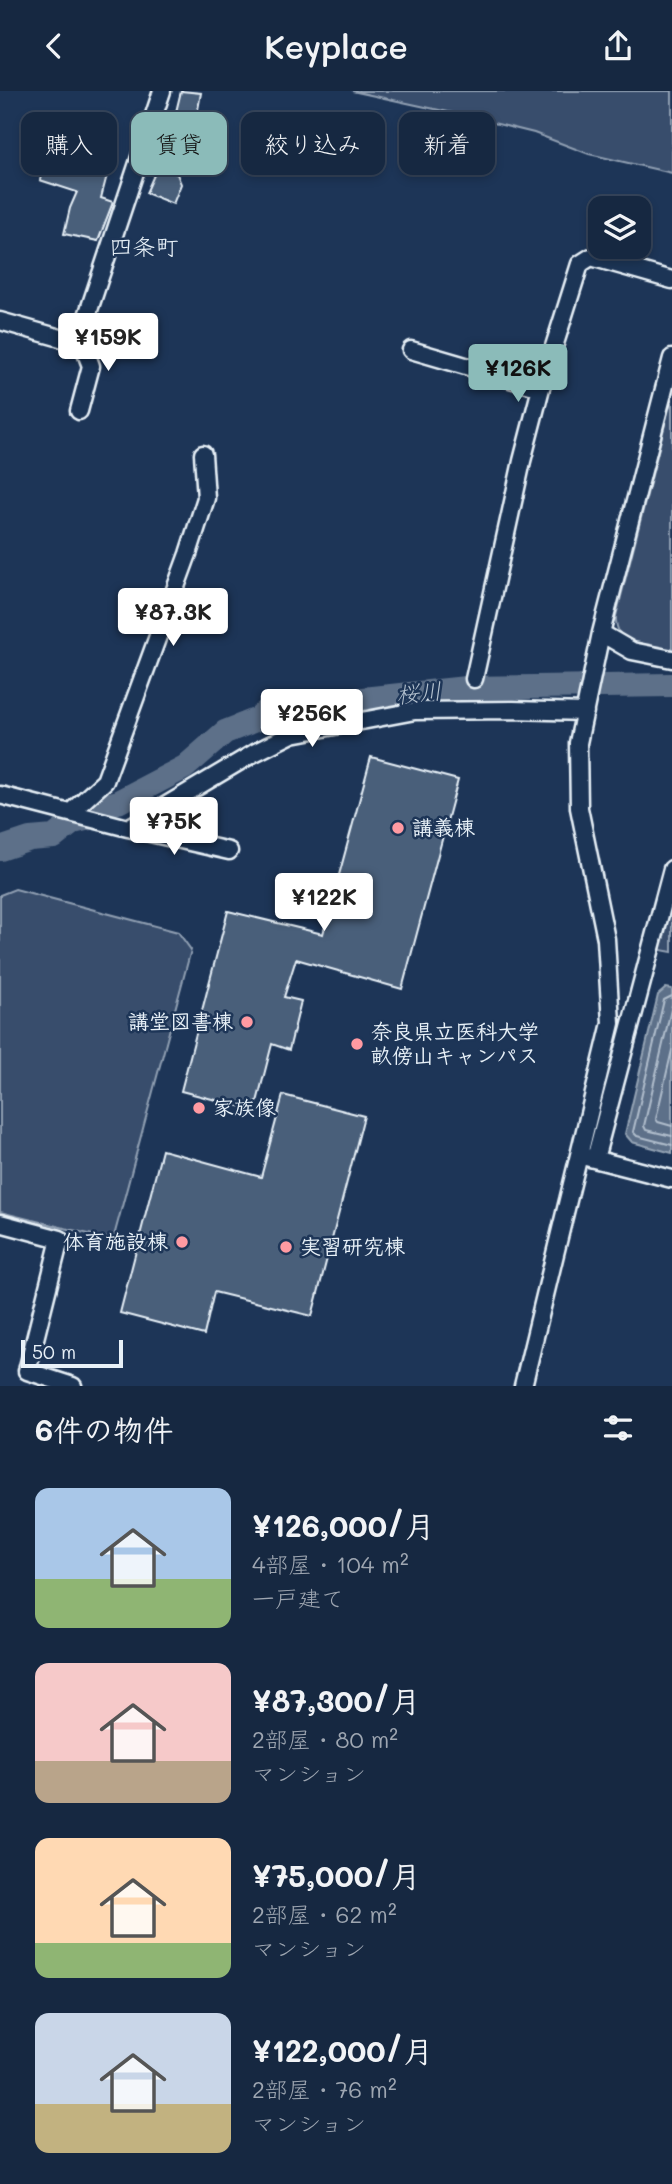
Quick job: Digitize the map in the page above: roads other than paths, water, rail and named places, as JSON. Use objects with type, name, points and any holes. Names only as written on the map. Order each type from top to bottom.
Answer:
[{"type":"street","points":[[79,411],[91,366],[80,337],[162,91]]},
{"type":"street","points":[[474,679],[522,461],[541,388],[580,264],[591,257],[672,280]]},
{"type":"street","points":[[0,321],[64,339],[80,337]]},
{"type":"street","points":[[411,350],[541,388]]},
{"type":"street","points":[[587,1157],[611,1023],[606,939],[579,808],[578,743],[601,633],[672,358]]},
{"type":"street","points":[[71,812],[105,781],[206,498],[203,454]]},
{"type":"street","points":[[601,633],[632,651],[672,659]]},
{"type":"street","points":[[128,828],[254,753],[292,734],[415,712],[584,712]]},
{"type":"street","points":[[0,795],[229,851]]},
{"type":"street","points":[[523,1386],[672,869]]},
{"type":"street","points":[[587,1157],[672,1179]]},
{"type":"street","points":[[0,1223],[60,1239],[27,1371],[73,1386]]},
{"type":"water","points":[[666,988],[672,989],[672,1153],[632,1142],[625,1134],[658,995]]},
{"type":"waterway","name":"桜川","points":[[0,849],[30,839],[54,837],[73,822],[89,818],[91,809],[118,802],[185,767],[225,732],[258,719],[269,709],[466,688],[672,685]]},
{"type":"place","name":"講義棟","points":[[398,828]]},
{"type":"place","name":"講堂図書棟","points":[[247,1022]]},
{"type":"place","name":"奈良県立医科大学 畝傍山キャンパス","points":[[357,1044]]},
{"type":"place","name":"家族像","points":[[199,1108]]},
{"type":"place","name":"体育施設棟","points":[[182,1242]]},
{"type":"place","name":"実習研究棟","points":[[286,1247]]},
{"type":"district","name":"四条町","points":[[144,247]]}]
